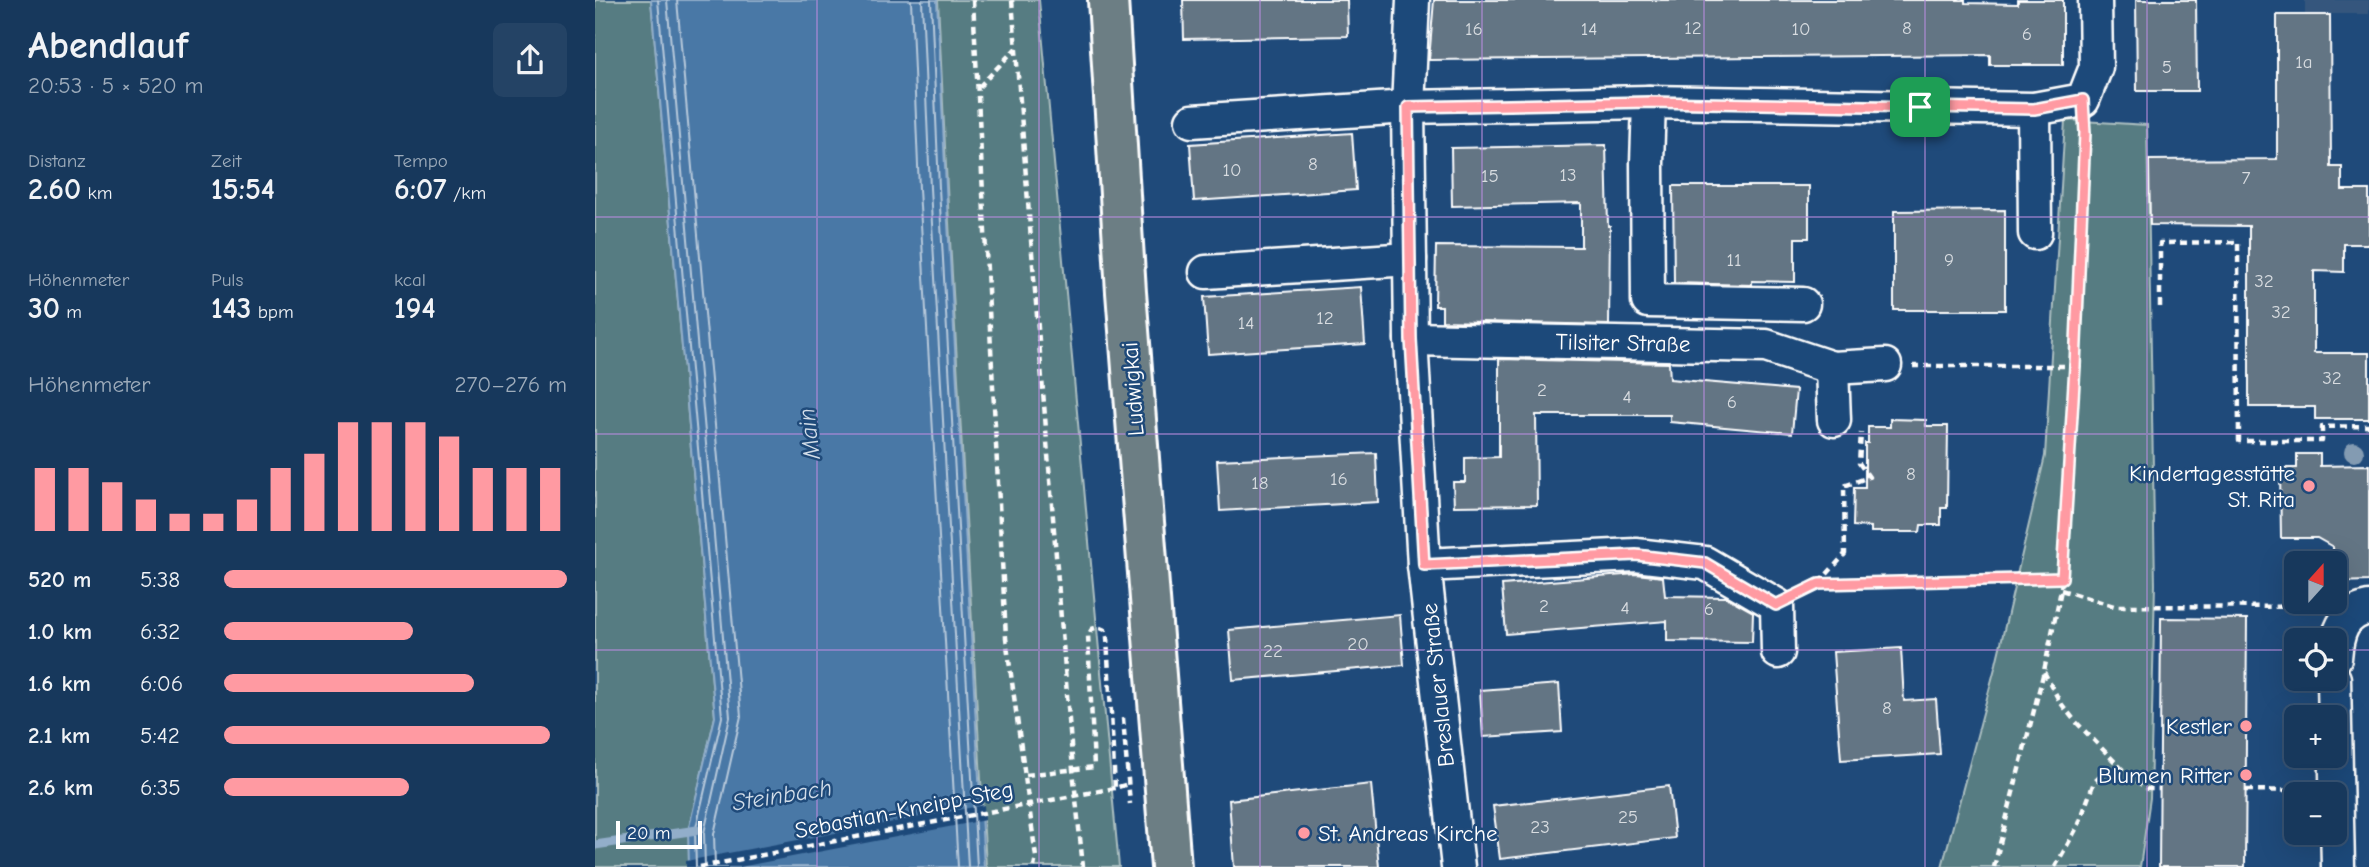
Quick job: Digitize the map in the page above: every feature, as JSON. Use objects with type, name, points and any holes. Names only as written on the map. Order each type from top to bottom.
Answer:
[{"type":"main road","name":"Ludwigkai","points":[[1108,0],[1126,292],[1145,781],[1171,867]]},
{"type":"street","name":"Breslauer Straße","points":[[1413,0],[1408,107],[1411,339],[1424,565],[1458,867]]},
{"type":"street","points":[[1192,121],[1408,107],[1649,102],[2034,109],[2083,100],[2096,67],[2095,0]]},
{"type":"street","points":[[1649,102],[1648,301],[1803,304]]},
{"type":"street","points":[[2034,109],[2035,233]]},
{"type":"street","points":[[1206,272],[1410,258]]},
{"type":"street","name":"Tilsiter Straße","points":[[1411,339],[1766,346],[1832,368],[1885,365]]},
{"type":"street","points":[[1832,368],[1834,421]]},
{"type":"street","points":[[1424,565],[1636,555],[1705,563],[1776,605],[1778,652]]},
{"type":"street","points":[[2340,628],[2361,611]]},
{"type":"street","points":[[2334,691],[2336,782]]},
{"type":"street","points":[[2337,845],[2338,867]]},
{"type":"path","points":[[974,0],[1006,638],[1026,775],[1036,857],[1034,867]]},
{"type":"path","points":[[1012,0],[1083,867]]},
{"type":"path","points":[[979,88],[1016,48]]},
{"type":"path","points":[[1994,867],[2044,670],[2061,590],[2075,366],[2085,133],[2083,100]]},
{"type":"path","points":[[2160,307],[2159,243],[2238,242],[2239,441],[2322,440],[2322,427],[2369,426]]},
{"type":"path","points":[[1885,365],[2075,366]]},
{"type":"path","points":[[1776,605],[1819,584],[1845,554],[1844,486],[1869,477]]},
{"type":"path","points":[[1819,584],[2062,578]]},
{"type":"path","points":[[2061,590],[2114,606],[2332,607],[2361,611]]},
{"type":"path","points":[[1026,775],[1094,767],[1089,635],[1092,629],[1098,627],[1105,630],[1107,637],[1115,788]]},
{"type":"path","points":[[2044,670],[2060,702],[2075,721],[2122,769],[2147,789],[2160,789]]},
{"type":"path","points":[[2055,867],[2080,824],[2094,782],[2102,775],[2122,769]]},
{"type":"path","name":"Sebastian-Kneipp-Steg","points":[[700,867],[1145,781]]},
{"type":"path","points":[[2246,790],[2284,791]]},
{"type":"shaded area","points":[[2305,0],[2369,0],[2369,14],[2305,14]]},
{"type":"green space","points":[[595,0],[651,0],[715,717],[690,824],[689,867],[595,867]]},
{"type":"green space","points":[[938,0],[1039,0],[1119,867],[986,867]]},
{"type":"green space","points":[[2065,120],[2147,125],[2155,584],[2150,798],[2140,867],[1942,867],[1996,664],[2045,456]]},
{"type":"water","name":"Main","points":[[651,0],[937,0],[984,867],[689,867],[688,831],[715,717]]},
{"type":"pier","points":[[984,805],[985,820],[740,867],[686,867],[686,861]]},
{"type":"building","points":[[1183,0],[1347,0],[1348,36],[1184,39]]},
{"type":"building","points":[[1434,0],[1965,0],[1965,3],[2018,4],[2018,0],[2063,0],[2063,65],[1990,65],[1990,55],[1429,60]]},
{"type":"building","points":[[2136,0],[2196,0],[2197,91],[2137,91]]},
{"type":"building","points":[[2277,15],[2330,15],[2331,167],[2342,167],[2342,190],[2369,190],[2369,244],[2344,244],[2344,272],[2314,271],[2314,353],[2369,353],[2369,419],[2315,419],[2315,407],[2249,407],[2249,226],[2150,225],[2149,160],[2277,159]]},
{"type":"building","points":[[1352,133],[1356,190],[1194,201],[1190,144]]},
{"type":"building","points":[[1606,145],[1610,226],[1609,325],[1442,321],[1442,306],[1435,306],[1436,246],[1581,247],[1581,203],[1452,206],[1451,148]]},
{"type":"building","points":[[1673,186],[1809,186],[1809,238],[1795,238],[1795,282],[1752,281],[1752,285],[1674,283]]},
{"type":"building","points":[[2005,210],[2005,310],[1894,310],[1894,211]]},
{"type":"building","points":[[1361,287],[1365,344],[1208,354],[1204,297]]},
{"type":"building","points":[[1499,359],[1669,363],[1670,379],[1796,390],[1792,433],[1670,422],[1670,415],[1536,415],[1537,505],[1454,506],[1453,482],[1465,482],[1465,458],[1499,457]]},
{"type":"building","points":[[1890,419],[1926,420],[1926,426],[1948,426],[1947,508],[1941,508],[1941,525],[1921,525],[1920,532],[1871,532],[1871,527],[1853,526],[1854,488],[1865,488],[1865,443],[1868,443],[1868,427],[1890,427]]},
{"type":"building","points":[[1376,453],[1378,502],[1220,511],[1217,460]]},
{"type":"building","points":[[2297,454],[2320,454],[2320,466],[2369,465],[2369,581],[2347,582],[2347,551],[2333,551],[2333,547],[2317,538],[2281,538],[2280,468],[2297,468]]},
{"type":"building","points":[[1636,574],[1663,577],[1665,596],[1726,597],[1753,612],[1752,642],[1667,641],[1667,621],[1506,634],[1502,585]]},
{"type":"building","points":[[1400,615],[1404,665],[1233,680],[1229,630]]},
{"type":"building","points":[[2161,618],[2247,619],[2245,867],[2159,867]]},
{"type":"building","points":[[1901,648],[1904,701],[1936,699],[1940,754],[1841,760],[1833,652]]},
{"type":"building","points":[[1559,684],[1562,732],[1483,737],[1480,690]]},
{"type":"building","name":"St. Andreas Kirche","points":[[1371,784],[1379,867],[1234,867],[1229,800]]},
{"type":"building","points":[[1669,786],[1675,838],[1500,859],[1493,806]]},
{"type":"waterway","name":"Steinbach","points":[[595,845],[697,830]]},
{"type":"place","name":"Kindertagesstätte St. Rita","points":[[2309,486]]},
{"type":"place","name":"Kestler","points":[[2246,726]]},
{"type":"place","name":"Blumen Ritter","points":[[2246,775]]},
{"type":"place","name":"St. Andreas Kirche","points":[[1304,833]]},
{"type":"route","points":[[2083,100],[2085,133],[2075,366],[2062,578],[1819,584],[1776,605],[1705,563],[1636,555],[1424,565],[1411,339],[1408,107],[1649,102],[1920,107],[2034,109],[2083,100]]}]
